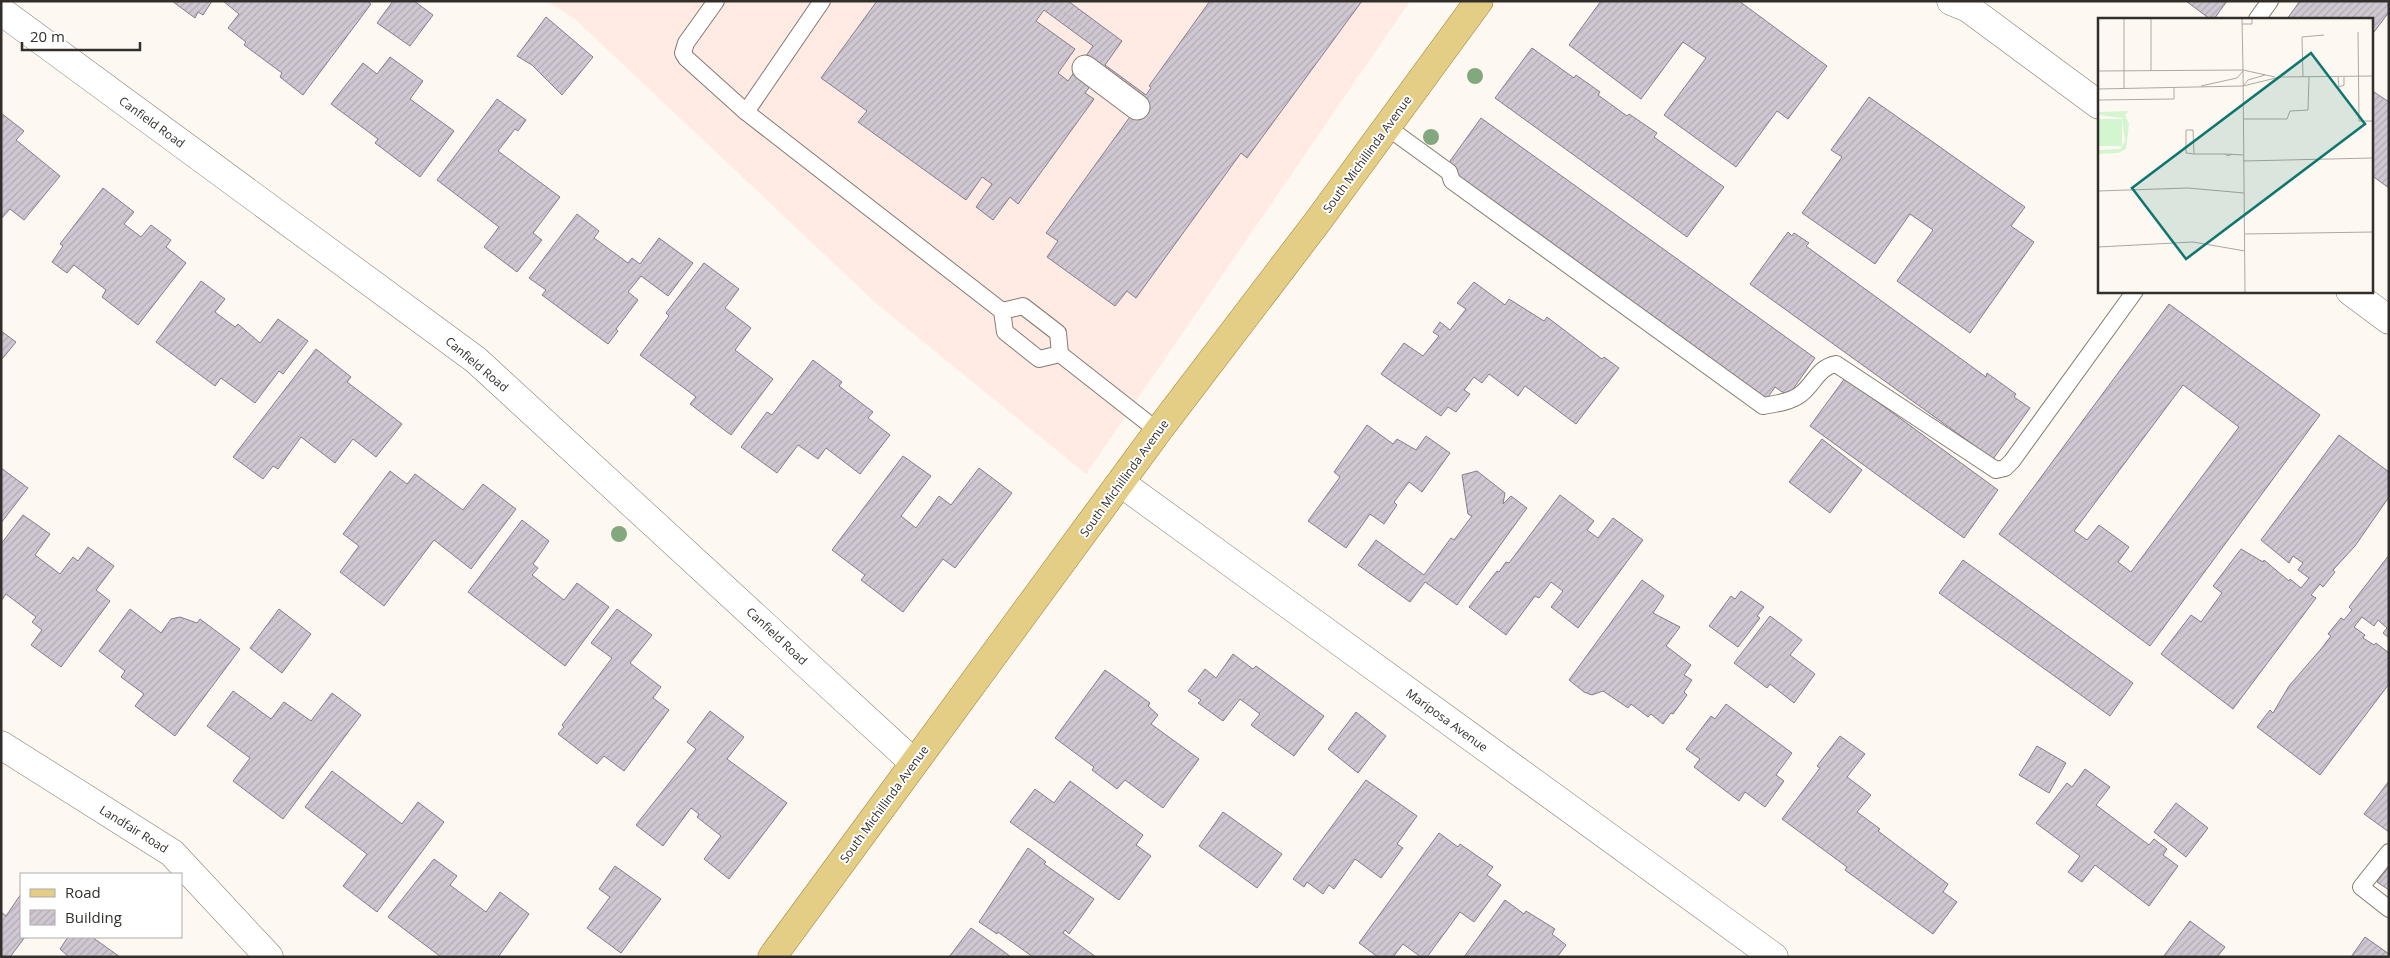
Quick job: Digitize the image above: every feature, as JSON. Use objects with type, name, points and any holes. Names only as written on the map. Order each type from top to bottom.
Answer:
[{"type":"main road","name":"South Michillinda Avenue","points":[[772,957],[1158,431],[1387,127],[1479,1]]},
{"type":"street","points":[[1960,4],[2098,104]]},
{"type":"street","name":"Canfield Road","points":[[1,11],[476,360],[914,763]]},
{"type":"street","points":[[1085,68],[1137,106]]},
{"type":"street","points":[[2351,292],[2389,320]]},
{"type":"street","name":"Mariposa Avenue","points":[[1121,483],[1774,957]]},
{"type":"street","name":"Landfair Road","points":[[1,745],[172,853],[269,957]]},
{"type":"lane","points":[[716,1],[686,43],[683,53],[686,58],[746,112],[1002,311],[1005,332],[1039,359],[1060,354]]},
{"type":"lane","points":[[746,112],[822,1]]},
{"type":"lane","points":[[2258,18],[2270,1]]},
{"type":"lane","points":[[1387,127],[1450,172],[1452,181],[1763,406],[1783,402],[1801,394],[1817,374],[1827,366],[1836,364],[1996,470],[2005,468],[2012,461],[2134,292]]},
{"type":"lane","points":[[1002,311],[1023,306],[1040,318],[1058,334],[1060,354],[1158,431]]},
{"type":"lane","points":[[2389,852],[2361,887],[2389,909]]},
{"type":"path","points":[[1020,10],[1026,1]]},
{"type":"shaded area","points":[[547,1],[1410,1],[1086,474],[877,304],[575,19]]},
{"type":"building","points":[[172,1],[212,1],[203,15],[198,12],[195,18]]},
{"type":"building","points":[[223,1],[367,1],[371,4],[303,95],[280,77],[282,73],[244,45],[246,42],[228,28],[239,14]]},
{"type":"building","points":[[393,1],[414,1],[433,15],[410,46],[377,23]]},
{"type":"building","points":[[877,1],[1068,1],[1122,41],[1105,65],[1146,95],[1151,88],[1149,86],[1210,1],[1362,1],[1247,158],[1241,153],[1136,298],[1127,291],[1115,306],[1047,257],[1058,241],[1046,233],[1132,114],[1091,85],[1085,93],[1094,99],[1018,204],[1010,197],[993,220],[976,207],[992,184],[982,177],[966,200],[858,122],[867,111],[821,78]],"holes":[[[1044,10],[1093,46],[1068,81],[1058,73],[1075,49],[1036,21]]]},
{"type":"building","points":[[1601,1],[1739,1],[1827,66],[1788,119],[1777,111],[1736,167],[1664,115],[1706,58],[1683,42],[1641,99],[1569,45]]},
{"type":"building","points":[[2186,1],[2227,1],[2215,18],[2209,18]]},
{"type":"building","points":[[2300,1],[2389,1],[2389,12],[2372,35],[2372,18],[2288,18]]},
{"type":"building","points":[[546,17],[593,57],[562,95],[532,65],[517,56]]},
{"type":"building","points":[[1532,48],[1574,78],[1576,75],[1600,92],[1598,95],[1627,116],[1629,114],[1657,133],[1654,137],[1724,187],[1687,237],[1495,98]]},
{"type":"building","points":[[390,57],[423,81],[410,99],[454,131],[420,177],[375,143],[378,139],[331,104],[363,63],[377,74]]},
{"type":"building","points":[[2372,91],[2389,102],[2389,188],[2372,176]]},
{"type":"building","points":[[1869,97],[2025,207],[2011,226],[2034,242],[1970,333],[1897,281],[1933,230],[1910,214],[1875,264],[1802,213],[1842,157],[1831,150]]},
{"type":"building","points":[[497,99],[526,120],[518,131],[515,129],[498,151],[560,197],[533,233],[542,240],[517,272],[484,247],[499,227],[437,180]]},
{"type":"building","points":[[1,113],[24,131],[16,140],[60,176],[24,220],[10,209],[1,219]]},
{"type":"building","points":[[1481,118],[1815,358],[1788,396],[1775,387],[1766,400],[1445,168]]},
{"type":"building","points":[[103,188],[134,212],[124,224],[141,237],[151,225],[171,240],[166,247],[186,263],[138,325],[102,297],[106,290],[74,265],[67,273],[52,262],[63,246],[60,244]]},
{"type":"building","points":[[577,214],[599,231],[594,238],[628,263],[632,258],[640,264],[659,238],[693,263],[668,296],[641,276],[628,292],[638,300],[616,329],[618,331],[608,344],[542,295],[546,290],[529,278]]},
{"type":"building","points":[[1788,232],[1792,236],[1794,233],[1809,243],[1806,246],[1986,377],[1987,373],[2016,394],[2014,397],[2030,408],[1993,459],[1750,284]]},
{"type":"building","points":[[704,263],[739,289],[725,308],[751,328],[735,350],[773,379],[731,435],[690,404],[696,397],[640,355],[669,316],[666,313]]},
{"type":"building","points":[[201,281],[225,299],[215,312],[235,327],[238,324],[260,343],[278,319],[308,341],[283,374],[279,371],[255,403],[221,378],[215,386],[156,342]]},
{"type":"building","points":[[1474,282],[1505,305],[1509,299],[1544,321],[1547,317],[1602,359],[1604,357],[1619,368],[1576,424],[1525,386],[1518,396],[1489,374],[1482,383],[1474,377],[1464,390],[1470,394],[1456,412],[1448,407],[1441,416],[1381,374],[1404,343],[1423,356],[1439,336],[1433,332],[1440,322],[1450,330],[1466,309],[1457,303]]},
{"type":"building","points":[[2169,304],[2320,415],[2150,646],[1999,534]],"holes":[[[2183,385],[2239,427],[2131,572],[2118,562],[2129,547],[2099,525],[2087,540],[2074,531]]]},
{"type":"building","points":[[1,331],[16,342],[2,359],[1,358]]},
{"type":"building","points":[[316,349],[351,377],[347,382],[402,424],[376,457],[353,439],[335,463],[301,437],[278,469],[273,466],[263,479],[233,457]]},
{"type":"building","points":[[813,360],[842,382],[839,386],[873,412],[868,418],[890,435],[860,474],[826,448],[818,459],[798,445],[777,473],[741,447],[767,412],[772,415]]},
{"type":"building","points":[[1845,378],[1998,490],[1964,538],[1810,426]]},
{"type":"building","points":[[1367,425],[1393,444],[1397,439],[1416,450],[1426,436],[1450,453],[1422,492],[1409,482],[1394,502],[1397,505],[1384,524],[1370,514],[1346,548],[1308,521],[1340,477],[1334,472]]},
{"type":"building","points":[[2339,435],[2389,472],[2389,497],[2355,546],[2333,570],[2335,572],[2323,587],[2320,584],[2311,595],[2316,598],[2233,709],[2161,654],[2191,615],[2201,622],[2222,593],[2213,586],[2241,549],[2263,562],[2264,560],[2289,581],[2290,579],[2301,588],[2309,578],[2298,570],[2303,563],[2293,556],[2289,563],[2261,540]]},
{"type":"building","points":[[1822,439],[1862,470],[1830,513],[1789,482]]},
{"type":"building","points":[[903,456],[931,476],[901,516],[916,528],[939,496],[951,505],[979,468],[1012,493],[955,568],[943,559],[903,612],[861,580],[865,575],[832,550]]},
{"type":"building","points":[[1,468],[28,488],[1,523]]},
{"type":"building","points":[[390,471],[407,484],[415,474],[463,510],[483,484],[516,509],[471,569],[434,540],[384,606],[340,572],[359,546],[343,534]]},
{"type":"building","points":[[1477,471],[1505,493],[1503,504],[1511,496],[1527,508],[1457,605],[1425,582],[1410,602],[1358,565],[1376,540],[1424,575],[1451,538],[1454,540],[1472,516],[1468,514],[1462,475]]},
{"type":"building","points":[[1560,495],[1594,521],[1587,530],[1598,538],[1613,518],[1643,540],[1578,628],[1551,607],[1563,591],[1551,582],[1539,598],[1535,596],[1506,635],[1469,607],[1497,571],[1499,572],[1506,562],[1509,563]]},
{"type":"building","points":[[23,515],[50,534],[35,555],[60,574],[73,557],[78,561],[88,547],[114,566],[96,590],[110,601],[61,667],[31,645],[42,630],[32,622],[36,617],[6,594],[1,601],[1,544]]},
{"type":"building","points":[[522,520],[549,541],[533,564],[538,568],[532,575],[564,600],[577,583],[609,607],[565,666],[468,592]]},
{"type":"building","points":[[2389,555],[2389,638],[2383,633],[2387,628],[2378,620],[2374,626],[2362,617],[2354,627],[2365,635],[2363,638],[2374,645],[2376,643],[2389,653],[2389,684],[2320,775],[2257,727],[2270,710],[2273,713],[2289,686],[2331,636],[2328,634],[2341,618],[2344,620],[2352,610],[2349,607]]},
{"type":"building","points":[[1963,560],[2133,683],[2110,716],[1939,593]]},
{"type":"building","points":[[1642,580],[1664,596],[1653,613],[1680,627],[1666,646],[1691,665],[1684,675],[1692,680],[1684,692],[1687,695],[1663,724],[1651,714],[1648,717],[1631,704],[1628,708],[1603,691],[1592,695],[1584,692],[1569,680]]},
{"type":"building","points":[[1741,591],[1764,607],[1757,616],[1760,618],[1738,647],[1709,626],[1731,596],[1735,599]]},
{"type":"building","points":[[130,609],[161,633],[171,619],[180,617],[197,623],[200,619],[240,649],[175,736],[135,706],[144,694],[121,677],[125,671],[99,651]]},
{"type":"building","points":[[279,609],[311,634],[282,673],[250,648]]},
{"type":"building","points":[[617,609],[652,635],[630,663],[661,687],[653,698],[669,710],[624,771],[604,756],[597,764],[558,734],[564,727],[562,725],[612,658],[591,643]]},
{"type":"building","points":[[1770,616],[1802,640],[1790,655],[1815,674],[1794,703],[1770,684],[1767,688],[1734,663]]},
{"type":"building","points":[[1233,654],[1253,669],[1256,666],[1324,716],[1294,756],[1251,725],[1260,714],[1240,699],[1223,721],[1198,703],[1201,700],[1188,691],[1205,669],[1216,678]]},
{"type":"building","points":[[1105,670],[1150,703],[1148,706],[1158,715],[1151,724],[1199,759],[1163,808],[1125,780],[1117,789],[1092,770],[1094,767],[1055,738]]},
{"type":"building","points":[[233,691],[271,719],[284,702],[311,721],[332,693],[361,715],[283,819],[233,781],[250,758],[207,726]]},
{"type":"building","points":[[1726,704],[1792,753],[1776,775],[1784,781],[1765,807],[1745,792],[1739,801],[1694,767],[1700,759],[1686,749],[1711,716],[1715,719]]},
{"type":"building","points":[[710,711],[744,737],[727,759],[787,803],[729,879],[704,859],[721,836],[697,817],[699,814],[691,808],[663,846],[636,825],[696,749],[687,742]]},
{"type":"building","points":[[1356,712],[1386,736],[1358,773],[1328,749]]},
{"type":"building","points":[[1840,736],[1865,754],[1847,777],[1871,795],[1857,812],[1880,829],[1878,831],[1948,884],[1943,892],[1957,902],[1933,934],[1845,870],[1847,867],[1782,819],[1820,768],[1817,766]]},
{"type":"building","points":[[2037,746],[2066,763],[2049,793],[2019,775]]},
{"type":"building","points":[[2085,769],[2110,787],[2096,805],[2149,845],[2154,839],[2167,849],[2163,855],[2178,866],[2149,906],[2095,865],[2082,882],[2068,872],[2080,856],[2036,823],[2067,783],[2072,787]]},
{"type":"building","points":[[332,771],[402,824],[418,802],[444,822],[377,912],[343,886],[367,854],[305,807]]},
{"type":"building","points":[[1366,780],[1417,816],[1397,844],[1403,848],[1381,878],[1355,859],[1334,889],[1329,885],[1323,894],[1307,882],[1304,887],[1293,879]]},
{"type":"building","points":[[1070,781],[1143,835],[1136,845],[1151,856],[1119,900],[1010,822],[1035,789],[1054,803]]},
{"type":"building","points":[[2389,781],[2389,832],[2364,814]]},
{"type":"building","points":[[2176,803],[2208,828],[2186,857],[2154,832]]},
{"type":"building","points":[[1223,812],[1282,854],[1257,888],[1199,846]]},
{"type":"building","points":[[1439,833],[1458,847],[1460,844],[1493,867],[1487,875],[1501,885],[1474,922],[1460,912],[1427,957],[1421,957],[1403,944],[1393,957],[1378,957],[1359,943]]},
{"type":"building","points":[[1028,848],[1046,862],[1044,864],[1094,899],[1069,934],[1065,930],[1063,933],[1096,957],[1033,957],[998,932],[997,934],[979,922]]},
{"type":"building","points":[[434,859],[457,876],[450,885],[486,912],[500,892],[529,914],[498,957],[441,957],[388,917]]},
{"type":"building","points":[[615,866],[661,899],[621,953],[587,928],[610,897],[599,889]]},
{"type":"building","points":[[2389,867],[2389,890],[2377,882]]},
{"type":"building","points":[[20,895],[20,938],[24,938],[10,957],[1,957],[1,912],[6,916]]},
{"type":"building","points":[[1505,900],[1524,914],[1526,911],[1555,929],[1552,934],[1566,945],[1557,957],[1464,957]]},
{"type":"building","points":[[2190,921],[2225,947],[2217,957],[2163,957]]},
{"type":"building","points":[[971,928],[999,948],[1011,957],[949,957]]},
{"type":"building","points":[[2365,937],[2389,954],[2389,957],[2351,957]]},
{"type":"building","points":[[67,938],[93,938],[120,957],[69,957],[60,949]]}]
